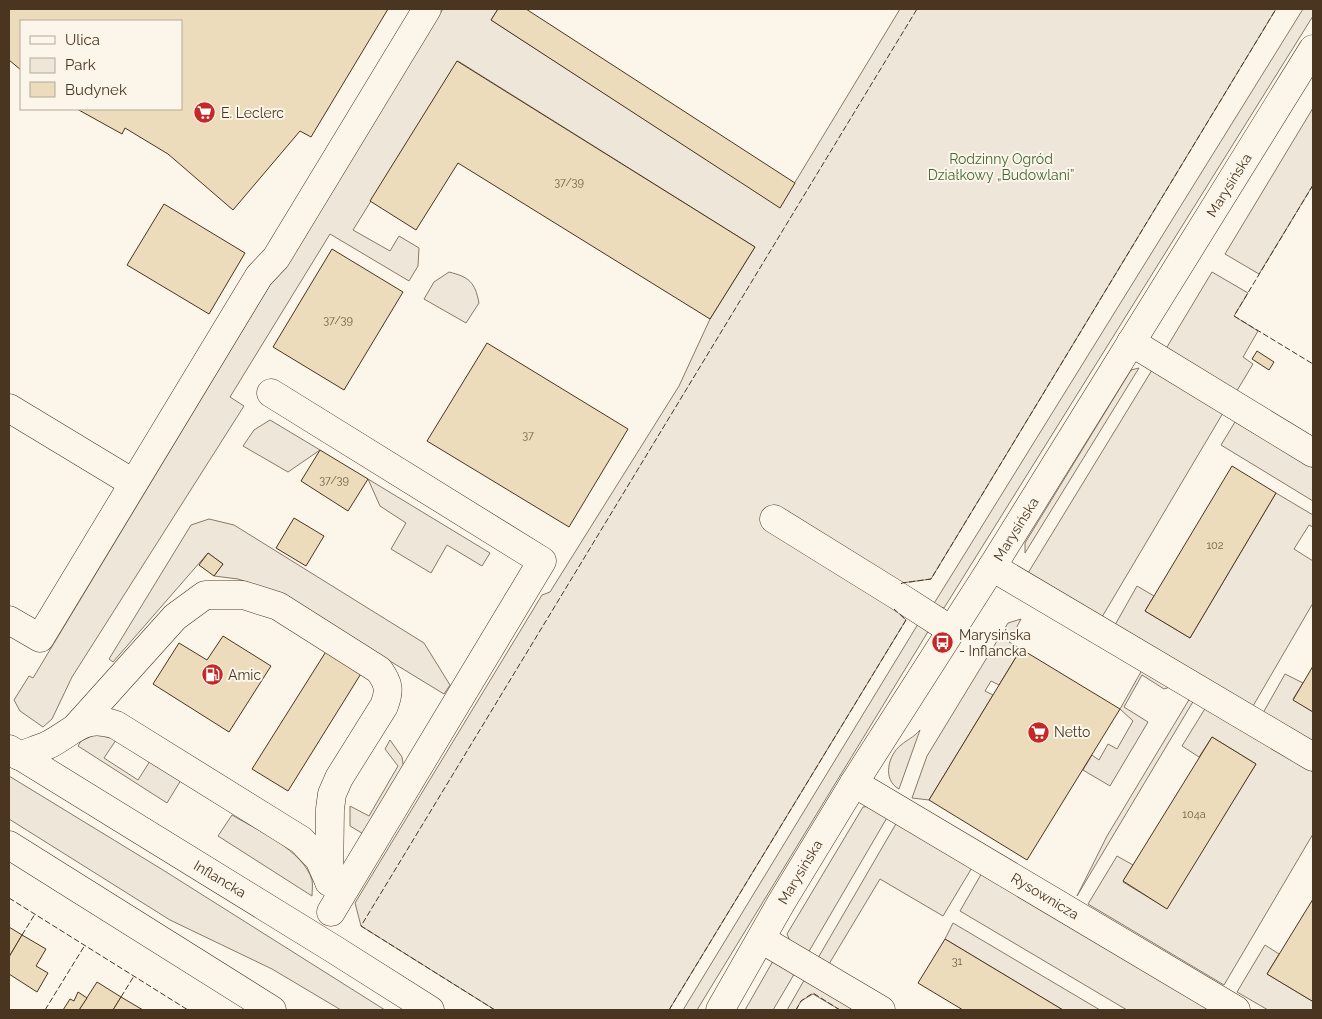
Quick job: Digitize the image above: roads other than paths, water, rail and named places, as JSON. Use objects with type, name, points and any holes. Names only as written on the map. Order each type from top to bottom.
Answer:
[{"type":"street","points":[[9,620],[40,638],[259,276],[276,258],[427,9]]},
{"type":"street","name":"Marysińska","points":[[720,1010],[781,903],[854,783],[992,567],[1313,49]]},
{"type":"street","points":[[1131,342],[1313,453]]},
{"type":"street","points":[[270,393],[542,561],[330,912]]},
{"type":"street","points":[[9,408],[134,483]]},
{"type":"street","points":[[774,519],[951,630]]},
{"type":"street","points":[[992,567],[1313,757]]},
{"type":"street","points":[[77,726],[175,617],[205,595],[243,595],[278,606],[379,670],[387,681],[388,694],[384,706],[339,778],[332,794],[328,882],[332,948]]},
{"type":"street","points":[[14,753],[47,745],[77,726],[87,723],[100,721],[124,729],[308,846],[323,866],[328,882]]},
{"type":"street","name":"Inflancka","points":[[14,753],[430,1010]]},
{"type":"street","name":"Rysownicza","points":[[854,783],[1236,1010]]},
{"type":"street","points":[[9,845],[272,1010]]},
{"type":"street","points":[[761,938],[881,1010]]},
{"type":"place","name":"E. Leclerc","points":[[205,113]]},
{"type":"place","name":"Marysińska - Inflancka","points":[[943,643]]},
{"type":"place","name":"Amic","points":[[212,675]]},
{"type":"place","name":"Netto","points":[[1038,732]]},
{"type":"park label","name":"Rodzinny Ogród Działkowy „Budowlani”","points":[[1001,168]]}]
